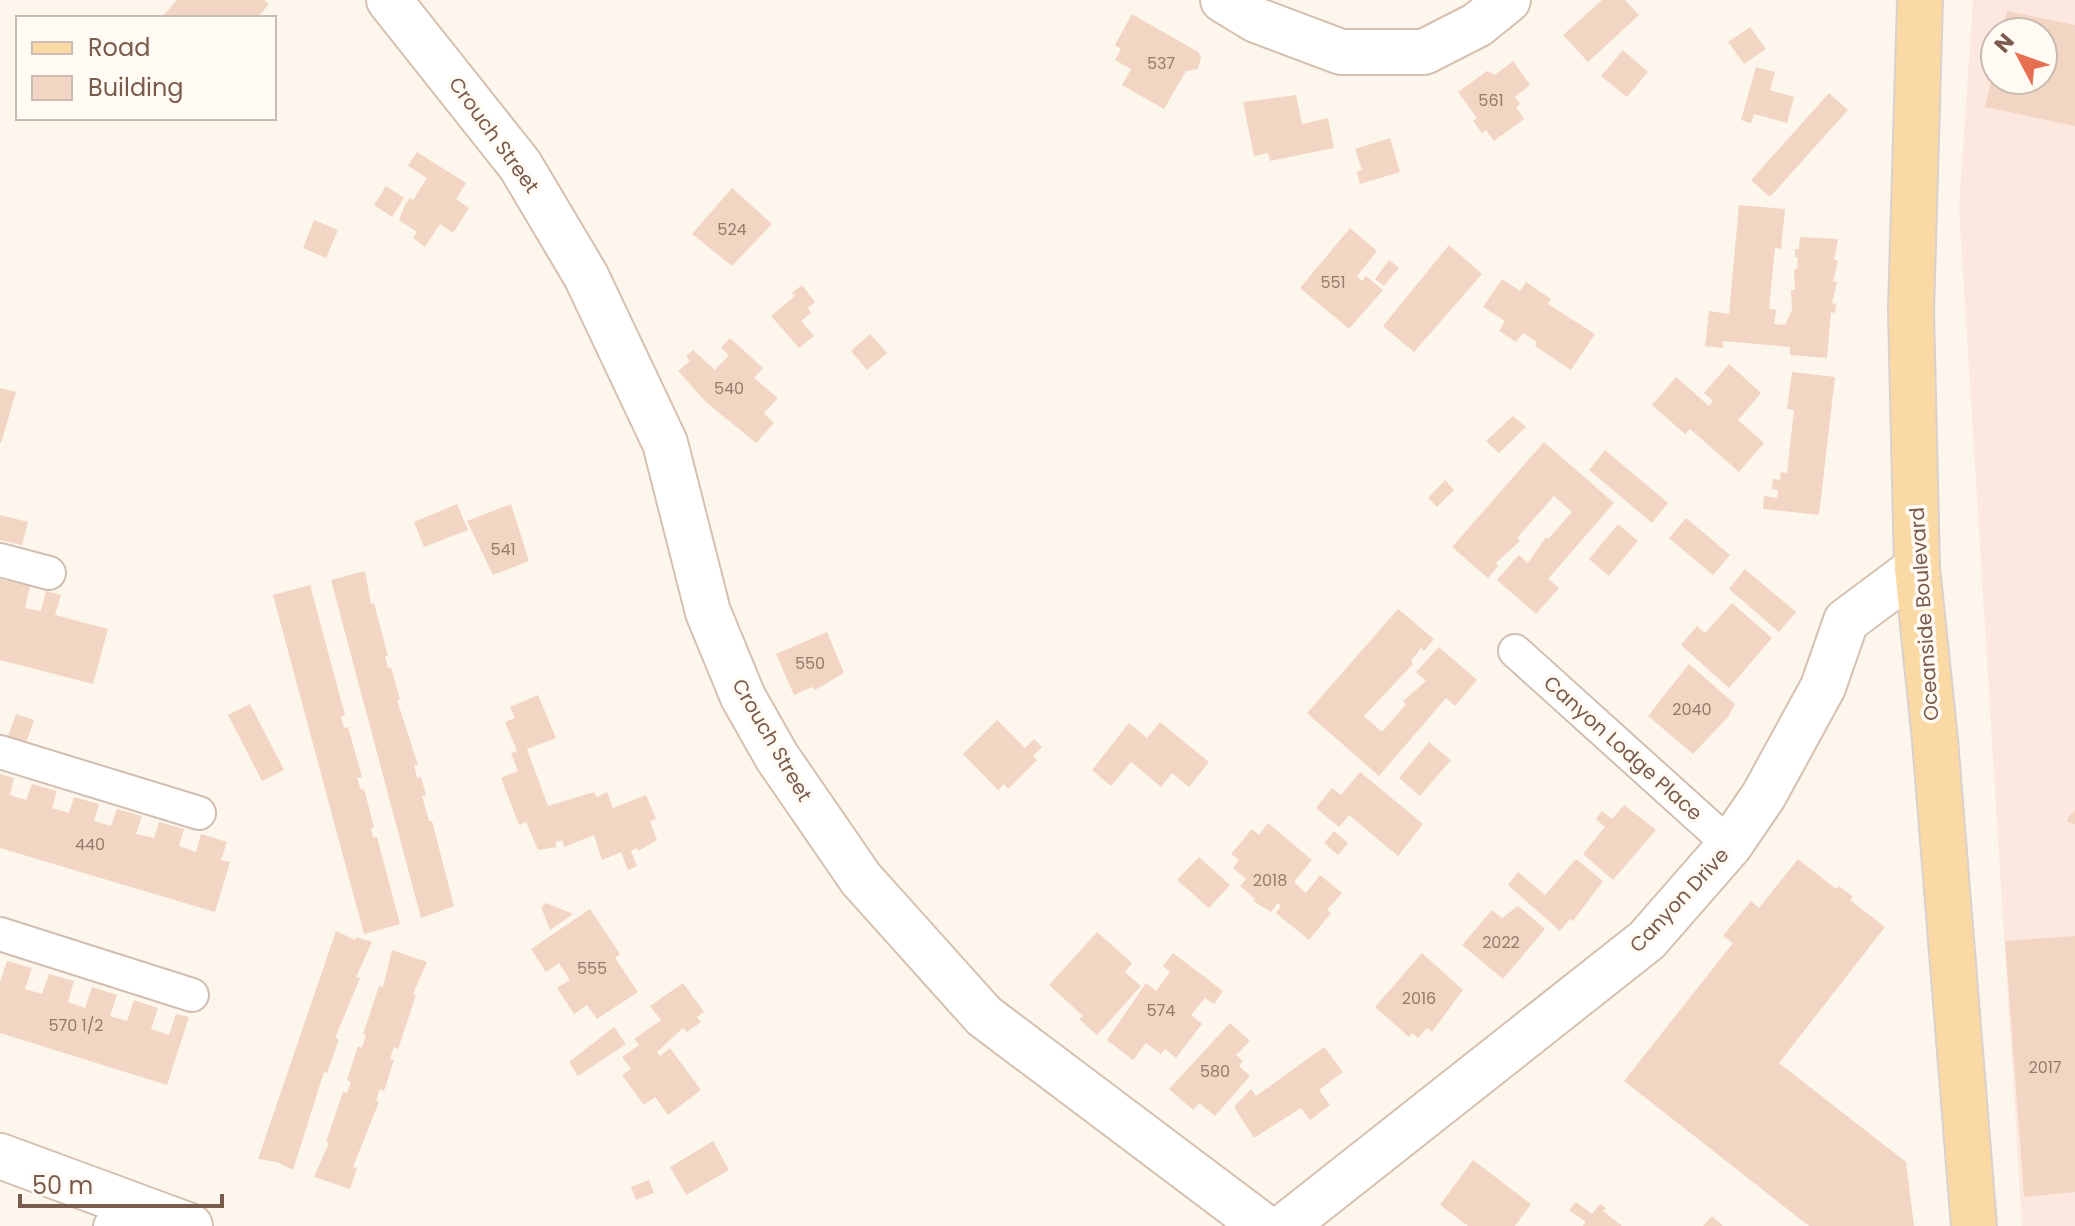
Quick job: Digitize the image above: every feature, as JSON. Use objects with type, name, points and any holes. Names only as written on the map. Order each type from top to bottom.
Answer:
[{"type":"main road","name":"Oceanside Boulevard","points":[[1920,0],[1911,311],[1917,568],[1936,754],[1974,1226]]},
{"type":"street","name":"Crouch Street","points":[[389,0],[520,165],[586,276],[665,443],[708,612],[743,697],[777,757],[861,879],[984,1016],[1263,1226]]},
{"type":"street","points":[[1223,0],[1256,20],[1341,52],[1424,52],[1477,25],[1508,0]]},
{"type":"street","points":[[0,560],[49,573]]},
{"type":"street","name":"Canyon Drive","points":[[1285,1226],[1647,940],[1730,845],[1764,795],[1823,687],[1846,621],[1917,568]]},
{"type":"street","name":"Canyon Lodge Place","points":[[1515,651],[1730,845]]},
{"type":"street","points":[[0,752],[199,813]]},
{"type":"street","points":[[0,934],[192,995]]},
{"type":"street","points":[[0,1156],[119,1215],[190,1226]]},
{"type":"shaded area","points":[[1973,0],[2075,0],[2075,1226],[2022,1226],[1959,208]]},
{"type":"building","points":[[177,0],[264,0],[269,4],[259,16],[163,16]]},
{"type":"building","points":[[1602,0],[1625,0],[1639,15],[1588,62],[1563,35]]},
{"type":"building","points":[[2007,11],[2031,16],[2006,16]]},
{"type":"building","points":[[1132,14],[1198,52],[1201,57],[1198,69],[1186,71],[1164,109],[1122,85],[1131,69],[1115,60],[1121,49],[1115,45]]},
{"type":"building","points":[[2059,22],[2075,25],[2075,126],[1985,107],[1988,96],[2059,96]]},
{"type":"building","points":[[1750,27],[1766,49],[1744,64],[1728,42]]},
{"type":"building","points":[[1623,50],[1648,72],[1627,97],[1601,76]]},
{"type":"building","points":[[1513,61],[1530,85],[1515,97],[1520,104],[1516,107],[1524,119],[1494,141],[1486,130],[1482,133],[1473,121],[1477,118],[1458,92],[1487,71],[1495,75]]},
{"type":"building","points":[[1756,67],[1775,72],[1770,90],[1794,97],[1787,123],[1754,114],[1751,123],[1741,120]]},
{"type":"building","points":[[1829,93],[1848,110],[1770,197],[1751,180]]},
{"type":"building","points":[[1296,95],[1302,124],[1328,118],[1334,148],[1270,161],[1268,153],[1254,156],[1243,102]]},
{"type":"building","points":[[1390,138],[1400,172],[1360,184],[1357,172],[1362,170],[1355,149]]},
{"type":"building","points":[[417,152],[466,183],[456,199],[469,208],[453,233],[440,224],[425,247],[413,238],[417,232],[399,220],[405,205],[410,198],[413,200],[427,178],[408,166]]},
{"type":"building","points":[[386,186],[404,198],[392,217],[374,205]]},
{"type":"building","points":[[732,188],[772,224],[732,266],[692,234]]},
{"type":"building","points":[[1739,205],[1785,209],[1781,249],[1775,248],[1769,309],[1776,310],[1774,324],[1785,325],[1792,310],[1791,290],[1795,290],[1794,269],[1797,269],[1798,258],[1795,257],[1795,249],[1799,249],[1800,237],[1838,239],[1834,260],[1838,260],[1833,282],[1837,282],[1832,303],[1836,304],[1835,313],[1831,312],[1827,358],[1790,355],[1790,347],[1723,341],[1723,348],[1705,346],[1709,311],[1729,314]]},
{"type":"building","points":[[314,220],[338,230],[326,258],[303,248]]},
{"type":"building","points":[[1350,228],[1377,251],[1357,276],[1362,281],[1366,276],[1383,290],[1349,329],[1300,288]]},
{"type":"building","points":[[1449,245],[1482,274],[1414,352],[1383,326]]},
{"type":"building","points":[[1389,260],[1399,268],[1384,286],[1375,279]]},
{"type":"building","points":[[1502,279],[1520,291],[1526,282],[1551,299],[1548,304],[1595,334],[1571,370],[1535,346],[1537,342],[1523,333],[1516,342],[1499,331],[1505,321],[1483,307]]},
{"type":"building","points":[[802,285],[815,302],[808,308],[811,313],[801,321],[814,336],[799,348],[771,316],[795,296],[792,293]]},
{"type":"building","points":[[870,334],[887,353],[867,370],[851,351]]},
{"type":"building","points":[[730,338],[763,368],[754,378],[778,398],[764,413],[774,423],[756,443],[706,402],[678,371],[690,361],[686,356],[693,350],[715,370],[729,355],[721,348]]},
{"type":"building","points":[[1729,364],[1761,393],[1738,420],[1764,443],[1739,472],[1690,429],[1685,434],[1652,405],[1676,377],[1709,406],[1713,401],[1704,393]]},
{"type":"building","points":[[1792,372],[1835,377],[1819,515],[1763,509],[1764,496],[1777,498],[1778,490],[1772,489],[1773,479],[1780,480],[1781,472],[1787,473],[1794,410],[1787,409]]},
{"type":"building","points":[[0,388],[16,392],[1,443],[0,443]]},
{"type":"building","points":[[1513,416],[1526,427],[1499,453],[1486,441]]},
{"type":"building","points":[[1544,442],[1614,503],[1548,579],[1559,588],[1536,614],[1497,580],[1519,555],[1528,563],[1546,537],[1548,539],[1572,512],[1554,496],[1517,538],[1520,541],[1496,563],[1498,566],[1488,578],[1452,547]]},
{"type":"building","points":[[1605,450],[1668,503],[1652,523],[1589,470]]},
{"type":"building","points":[[1445,480],[1454,490],[1437,507],[1428,498]]},
{"type":"building","points":[[457,504],[468,530],[424,547],[414,522]]},
{"type":"building","points":[[511,504],[529,561],[493,575],[467,521]]},
{"type":"building","points":[[0,515],[28,522],[22,545],[0,540]]},
{"type":"building","points":[[1686,518],[1730,555],[1713,575],[1669,538]]},
{"type":"building","points":[[1618,524],[1638,541],[1609,576],[1589,559]]},
{"type":"building","points":[[1745,569],[1796,612],[1779,632],[1729,589]]},
{"type":"building","points":[[365,571],[371,604],[374,603],[388,656],[385,656],[388,668],[391,667],[400,700],[397,700],[418,765],[414,765],[417,778],[421,777],[426,795],[422,796],[429,821],[432,821],[454,906],[421,918],[331,580]]},
{"type":"building","points":[[0,579],[30,586],[25,608],[41,611],[46,591],[61,595],[55,615],[108,629],[93,684],[0,660]]},
{"type":"building","points":[[310,585],[345,715],[341,717],[344,728],[348,727],[362,777],[357,778],[361,790],[364,789],[374,827],[371,828],[373,838],[377,837],[400,924],[364,934],[273,595]]},
{"type":"building","points":[[1732,603],[1772,638],[1729,688],[1681,645],[1697,626],[1705,633]]},
{"type":"building","points":[[1398,609],[1434,639],[1424,651],[1421,648],[1411,661],[1413,664],[1364,716],[1382,732],[1406,704],[1403,701],[1426,681],[1416,672],[1439,647],[1477,680],[1455,706],[1446,698],[1379,776],[1307,713]]},
{"type":"building","points":[[827,632],[844,673],[815,690],[812,687],[794,695],[776,654]]},
{"type":"building","points":[[1689,664],[1735,704],[1728,717],[1693,754],[1648,716]]},
{"type":"building","points":[[538,695],[556,738],[527,749],[548,806],[594,792],[597,797],[607,792],[613,808],[646,795],[656,819],[650,821],[657,840],[638,851],[637,848],[631,851],[637,866],[628,870],[621,852],[602,860],[594,835],[564,847],[562,840],[555,843],[557,847],[538,850],[526,822],[519,825],[501,778],[518,771],[511,753],[517,751],[505,722],[515,718],[510,707]]},
{"type":"building","points":[[250,704],[284,770],[262,781],[228,715]]},
{"type":"building","points":[[16,714],[34,720],[26,743],[8,737]]},
{"type":"building","points":[[997,720],[1025,748],[1034,739],[1042,747],[1033,756],[1037,760],[1008,789],[1004,784],[998,790],[963,754]]},
{"type":"building","points":[[1160,722],[1209,762],[1189,787],[1172,773],[1161,787],[1131,762],[1111,786],[1092,770],[1129,723],[1147,738]]},
{"type":"building","points":[[1429,742],[1451,760],[1420,796],[1399,778]]},
{"type":"building","points":[[1360,772],[1423,824],[1398,856],[1349,815],[1339,827],[1316,808],[1332,788],[1341,795]]},
{"type":"building","points":[[0,774],[14,778],[10,795],[26,800],[32,784],[57,791],[52,808],[69,813],[74,797],[99,804],[94,821],[111,826],[117,809],[142,816],[136,834],[154,838],[159,822],[184,829],[179,846],[196,852],[201,834],[227,842],[221,860],[230,862],[215,912],[0,848]]},
{"type":"building","points":[[1624,805],[1656,830],[1613,880],[1583,854],[1605,827],[1596,819],[1602,811],[1612,819]]},
{"type":"building","points":[[2075,810],[2075,824],[2067,822],[2068,818]]},
{"type":"building","points":[[1268,823],[1312,860],[1294,882],[1306,893],[1320,875],[1342,893],[1327,910],[1331,913],[1309,940],[1276,913],[1281,906],[1278,903],[1271,912],[1253,901],[1255,899],[1240,886],[1246,879],[1233,868],[1239,860],[1231,854],[1252,829],[1259,835]]},
{"type":"building","points":[[1334,831],[1348,843],[1338,855],[1324,843]]},
{"type":"building","points":[[1199,857],[1230,885],[1209,908],[1177,880]]},
{"type":"building","points":[[1576,859],[1603,881],[1573,921],[1570,919],[1560,931],[1508,885],[1518,872],[1545,895]]},
{"type":"building","points":[[1798,859],[1836,889],[1839,886],[1853,897],[1850,900],[1885,927],[1779,1063],[1906,1162],[1914,1226],[1809,1226],[1624,1081],[1733,943],[1723,936],[1751,901],[1759,908]]},
{"type":"building","points":[[546,903],[573,914],[550,930],[541,907]]},
{"type":"building","points":[[1518,906],[1545,929],[1503,979],[1462,945],[1492,910],[1502,918]]},
{"type":"building","points":[[590,909],[620,954],[615,958],[638,992],[597,1019],[587,1005],[574,1014],[557,988],[570,980],[559,963],[546,972],[531,949]]},
{"type":"building","points":[[336,931],[355,940],[356,937],[372,942],[356,977],[360,978],[335,1038],[339,1039],[327,1073],[324,1072],[293,1170],[277,1162],[258,1159]]},
{"type":"building","points":[[1097,932],[1132,963],[1125,972],[1141,986],[1097,1035],[1079,1019],[1083,1016],[1049,985]]},
{"type":"building","points":[[2075,936],[2075,1192],[2024,1197],[2005,941]]},
{"type":"building","points":[[392,950],[427,962],[413,994],[416,995],[398,1049],[394,1047],[390,1059],[394,1060],[384,1091],[380,1089],[376,1101],[379,1102],[353,1167],[357,1168],[350,1189],[314,1177],[329,1143],[326,1142],[343,1092],[347,1093],[351,1082],[347,1080],[358,1046],[362,1048],[366,1035],[363,1034],[379,986],[383,987]]},
{"type":"building","points":[[1173,953],[1223,991],[1214,1004],[1205,998],[1191,1015],[1202,1024],[1176,1058],[1165,1049],[1161,1054],[1146,1043],[1133,1060],[1107,1040],[1146,983],[1156,991],[1170,972],[1163,966]]},
{"type":"building","points":[[1422,953],[1463,990],[1432,1032],[1427,1028],[1418,1038],[1412,1033],[1409,1037],[1375,1007]]},
{"type":"building","points":[[7,961],[32,968],[25,989],[42,994],[49,974],[74,981],[68,1002],[85,1008],[92,987],[117,995],[110,1016],[127,1021],[134,1000],[158,1008],[151,1029],[169,1035],[176,1014],[189,1017],[167,1085],[0,1033],[0,982]]},
{"type":"building","points":[[683,983],[704,1012],[697,1017],[701,1022],[687,1032],[683,1028],[657,1052],[660,1056],[670,1048],[701,1090],[668,1115],[655,1097],[644,1105],[622,1075],[631,1069],[622,1057],[639,1045],[634,1039],[661,1020],[650,1006]]},
{"type":"building","points":[[1230,1023],[1250,1041],[1236,1055],[1243,1061],[1239,1066],[1250,1076],[1215,1116],[1199,1103],[1193,1110],[1169,1089]]},
{"type":"building","points":[[614,1027],[626,1044],[578,1076],[569,1062]]},
{"type":"building","points":[[1324,1047],[1343,1072],[1319,1090],[1330,1105],[1310,1120],[1301,1108],[1254,1138],[1234,1107],[1251,1089],[1256,1096]]},
{"type":"building","points":[[713,1141],[729,1170],[686,1195],[670,1167]]},
{"type":"building","points":[[1473,1160],[1531,1204],[1515,1226],[1468,1226],[1440,1205]]},
{"type":"building","points":[[649,1180],[654,1193],[636,1200],[631,1187]]},
{"type":"building","points":[[1576,1202],[1592,1214],[1600,1204],[1606,1208],[1603,1211],[1622,1226],[1583,1226],[1586,1222],[1569,1210]]},
{"type":"building","points":[[1712,1216],[1723,1226],[1703,1226]]}]
